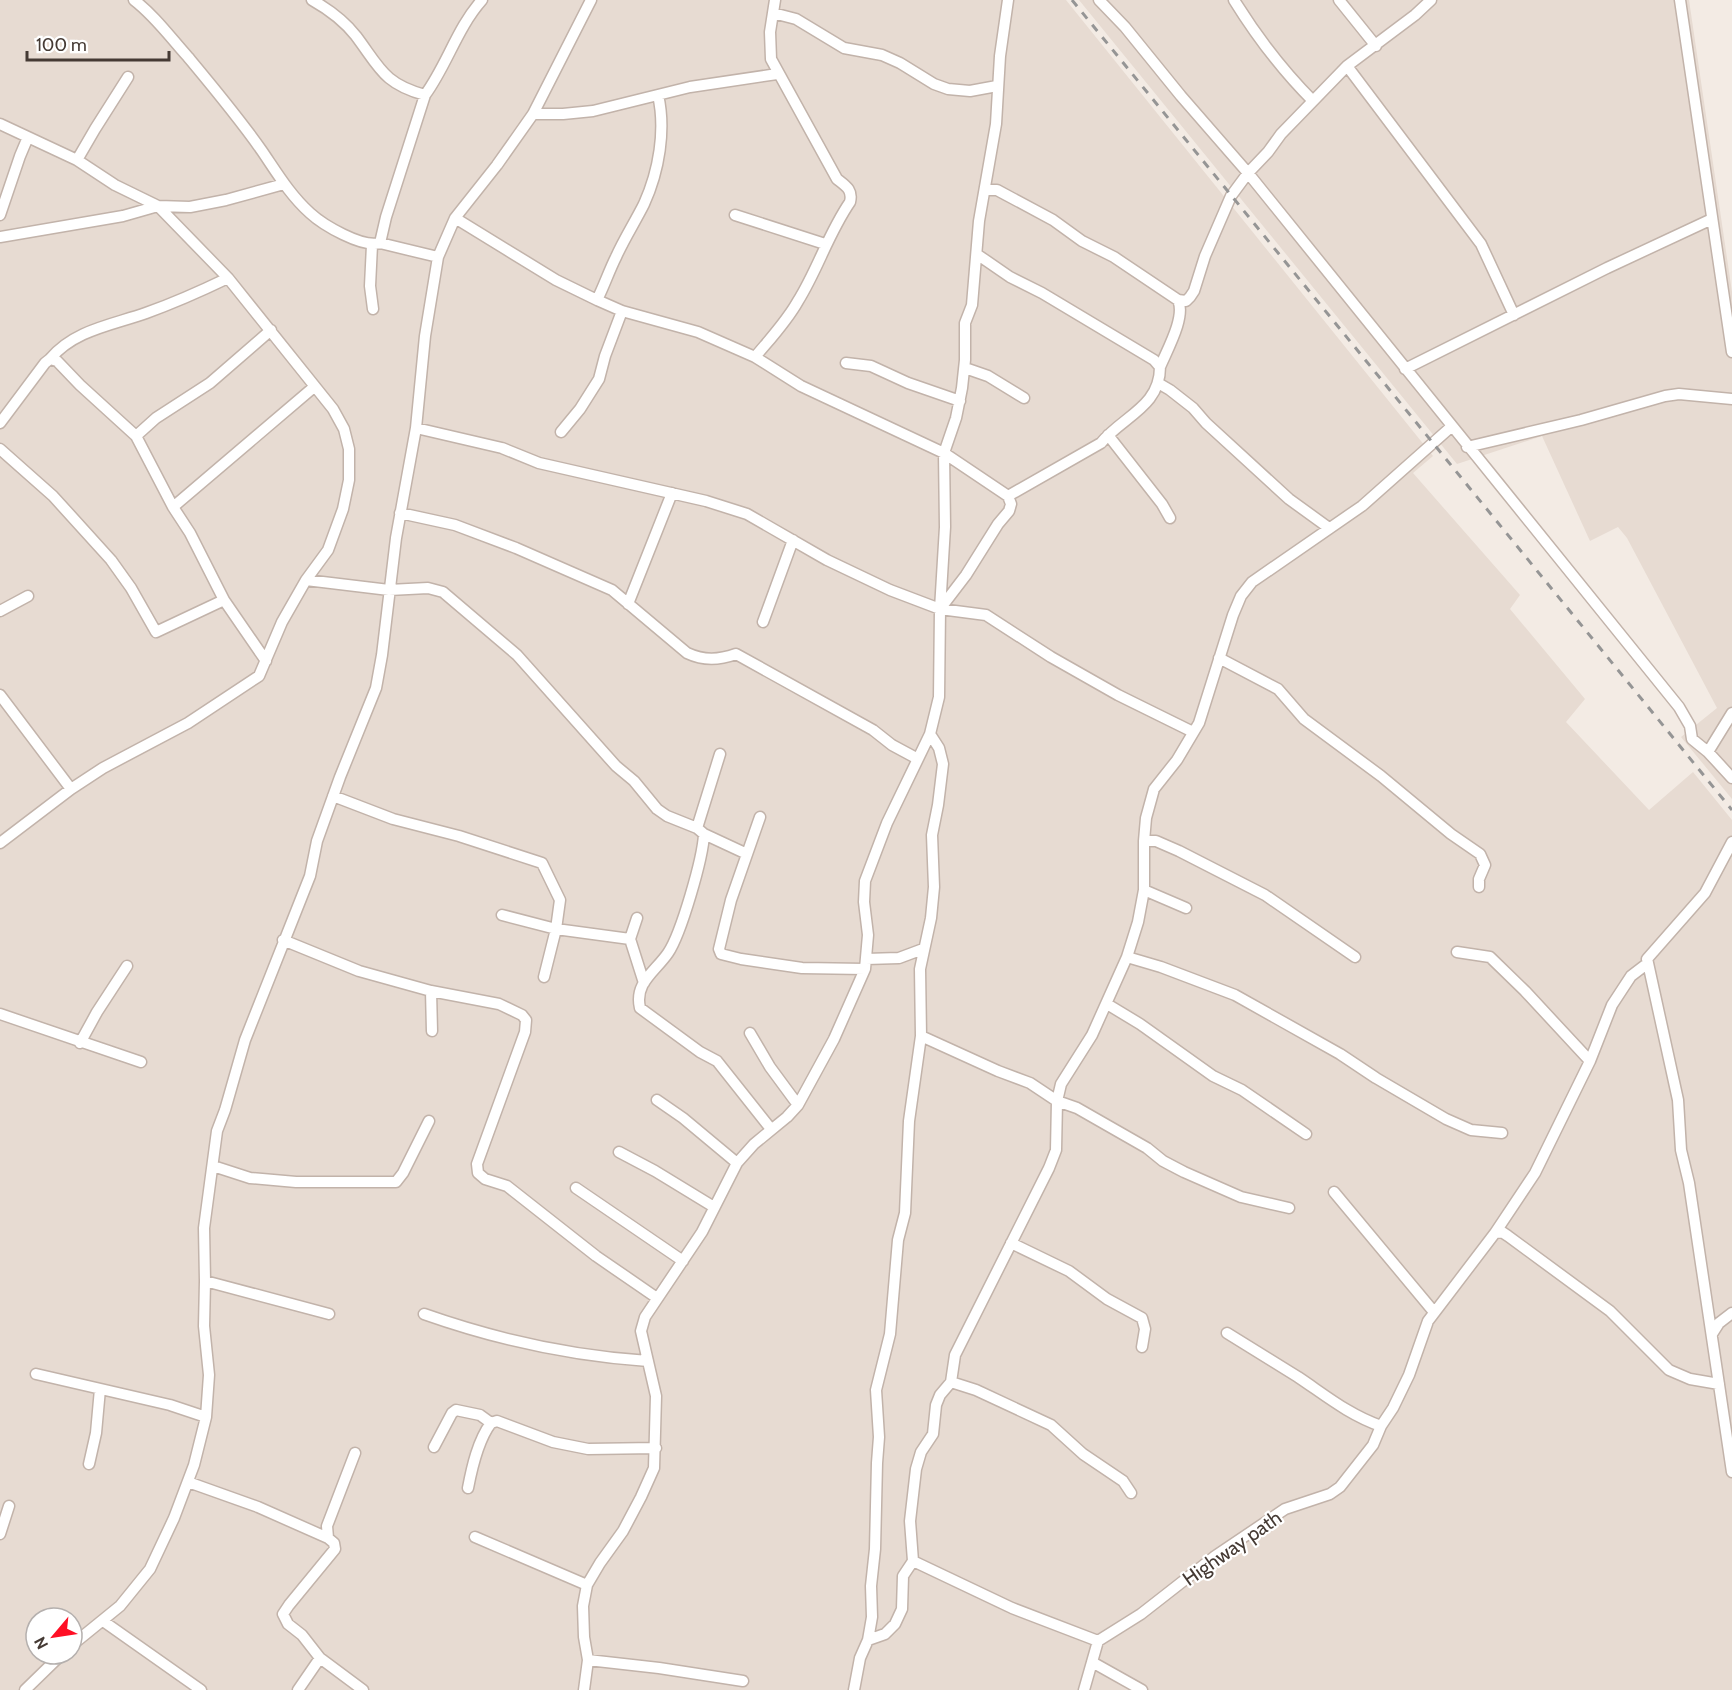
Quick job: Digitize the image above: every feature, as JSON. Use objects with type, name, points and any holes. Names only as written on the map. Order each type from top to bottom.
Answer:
[{"type":"street","points":[[134,0],[151,13],[210,83],[284,184],[318,220],[334,230],[376,244],[438,257]]},
{"type":"street","points":[[312,0],[336,17],[354,34],[392,82],[406,90],[425,95]]},
{"type":"street","points":[[374,309],[370,286],[376,244],[425,95],[438,78],[469,15],[482,0]]},
{"type":"street","points":[[84,1634],[120,1606],[150,1569],[188,1482],[206,1417],[209,1375],[204,1326],[204,1228],[217,1131],[237,1073],[245,1040],[310,876],[317,841],[376,688],[400,513],[416,428],[424,336],[438,257],[455,218],[497,165],[533,114],[591,0]]},
{"type":"street","points":[[755,357],[798,303],[816,268],[825,244],[852,195],[849,189],[837,179],[777,74],[771,59],[770,32],[776,0]]},
{"type":"street","points":[[584,1690],[588,1660],[583,1606],[587,1585],[623,1531],[654,1468],[656,1396],[641,1331],[645,1317],[702,1232],[737,1163],[771,1129],[788,1117],[798,1105],[834,1039],[866,964],[868,935],[864,902],[865,881],[887,822],[930,734],[939,697],[940,609],[945,527],[944,453],[960,401],[964,368],[964,323],[972,305],[978,255],[979,221],[996,123],[997,86],[1008,0]]},
{"type":"street","points":[[1099,0],[1125,27],[1248,173],[1679,707],[1690,726],[1692,739],[1730,772]]},
{"type":"street","points":[[1234,0],[1265,48],[1313,101]]},
{"type":"street","points":[[1339,0],[1376,46]]},
{"type":"street","points":[[986,190],[997,190],[1053,220],[1082,241],[1114,257],[1178,300],[1186,301],[1190,297],[1231,196],[1248,173],[1269,152],[1281,134],[1347,66],[1376,46],[1431,0]]},
{"type":"street","points":[[1680,0],[1732,352]]},
{"type":"street","points":[[773,13],[796,19],[844,48],[882,55],[934,84],[948,89],[970,91],[997,86]]},
{"type":"street","points":[[1347,66],[1481,244],[1514,315]]},
{"type":"street","points":[[533,114],[593,111],[690,87],[777,74]]},
{"type":"street","points":[[77,160],[128,77]]},
{"type":"street","points":[[597,300],[616,256],[645,202],[653,179],[662,136],[662,113],[658,95]]},
{"type":"street","points":[[0,124],[77,160],[115,185],[158,206],[228,278],[271,330],[333,409],[344,429],[349,449],[349,480],[343,509],[328,550],[306,580],[282,622],[259,676],[188,723],[103,768],[71,789],[0,843]]},
{"type":"street","points":[[0,215],[28,137]]},
{"type":"street","points":[[0,237],[123,216],[158,206],[190,207],[284,184]]},
{"type":"street","points":[[735,215],[825,244]]},
{"type":"street","points":[[455,218],[556,280],[597,300],[622,311],[698,332],[755,357],[801,386],[944,453],[1008,496],[1011,504],[1010,511],[998,524],[966,575],[940,609]]},
{"type":"street","points":[[1405,369],[1712,219]]},
{"type":"street","points":[[978,255],[1010,277],[1042,293],[1154,360],[1160,367]]},
{"type":"street","points":[[0,423],[45,363],[61,346],[76,337],[146,314],[194,295],[228,278]]},
{"type":"street","points":[[1008,496],[1101,443],[1112,429],[1146,405],[1158,383],[1160,367],[1180,316],[1181,306],[1178,300]]},
{"type":"street","points":[[561,432],[580,409],[598,380],[622,311]]},
{"type":"street","points":[[136,436],[156,418],[210,382],[271,330]]},
{"type":"street","points":[[50,359],[57,361],[136,436],[224,600],[266,661]]},
{"type":"street","points":[[846,363],[871,366],[908,383],[960,401]]},
{"type":"street","points":[[964,368],[988,376],[1024,398]]},
{"type":"street","points":[[1158,383],[1193,408],[1206,423],[1289,499],[1329,528]]},
{"type":"street","points":[[173,507],[314,387]]},
{"type":"street","points":[[1467,447],[1581,420],[1665,396],[1679,394],[1732,399]]},
{"type":"street","points":[[868,1640],[885,1634],[895,1624],[902,1609],[903,1576],[913,1561],[910,1521],[916,1469],[921,1452],[933,1434],[936,1405],[940,1395],[951,1382],[955,1355],[1056,1150],[1057,1101],[1061,1084],[1092,1035],[1107,1004],[1127,957],[1138,922],[1144,890],[1146,818],[1154,789],[1177,760],[1199,723],[1241,596],[1252,582],[1362,507],[1451,427]]},
{"type":"street","points":[[416,428],[502,448],[539,463],[706,501],[747,514],[827,560],[890,590],[940,609],[986,615],[1051,657],[1118,695],[1193,732]]},
{"type":"street","points":[[1108,435],[1162,504],[1170,518]]},
{"type":"street","points":[[0,449],[54,497],[111,560],[131,588],[156,632],[224,600]]},
{"type":"street","points":[[628,604],[672,493]]},
{"type":"street","points":[[400,513],[455,525],[516,548],[612,590],[687,653],[709,659],[722,659],[736,654],[873,730],[892,745],[918,759]]},
{"type":"street","points":[[763,622],[793,540]]},
{"type":"street","points":[[306,580],[389,590],[428,588],[443,592],[517,655],[616,766],[634,781],[657,809],[747,854]]},
{"type":"street","points":[[0,611],[28,596]]},
{"type":"street","points":[[1219,658],[1278,689],[1304,719],[1480,854],[1485,865],[1479,879],[1479,887]]},
{"type":"street","points":[[0,695],[71,789]]},
{"type":"street","points":[[1708,752],[1732,712]]},
{"type":"street","points":[[854,1690],[860,1658],[868,1640],[872,1617],[871,1586],[875,1549],[879,1437],[876,1390],[890,1334],[897,1251],[905,1213],[909,1121],[921,1036],[920,969],[931,918],[934,886],[932,835],[943,764],[939,748],[930,734]]},
{"type":"street","points":[[720,754],[700,831],[704,844],[677,932],[670,951],[644,983],[638,997],[640,1008],[700,1052],[717,1061],[771,1129]]},
{"type":"street","points":[[333,796],[393,819],[459,836],[542,863],[560,900],[556,929],[544,977]]},
{"type":"street","points":[[760,817],[730,900],[719,949],[721,954],[802,968],[866,964],[899,958],[923,949]]},
{"type":"street","points":[[1144,841],[1156,841],[1179,851],[1265,895],[1355,957]]},
{"type":"street","name":"Highway path","points":[[1098,1641],[1112,1630],[1141,1614],[1214,1557],[1285,1509],[1315,1500],[1341,1487],[1373,1444],[1393,1408],[1409,1376],[1428,1321],[1496,1233],[1535,1173],[1590,1061],[1612,1005],[1631,976],[1648,963],[1647,959],[1705,893],[1732,842]]},
{"type":"street","points":[[1144,890],[1186,908]]},
{"type":"street","points":[[502,915],[556,929],[630,939]]},
{"type":"street","points":[[637,918],[630,939],[644,983]]},
{"type":"street","points":[[283,940],[359,971],[431,991],[499,1004],[522,1015],[526,1020],[522,1043],[477,1164],[478,1173],[485,1179],[507,1186],[596,1256],[657,1298]]},
{"type":"street","points":[[1457,952],[1490,957],[1533,999],[1590,1061]]},
{"type":"street","points":[[1127,957],[1161,967],[1235,995],[1340,1054],[1446,1119],[1471,1130],[1502,1133]]},
{"type":"street","points":[[1648,963],[1678,1100],[1681,1150],[1689,1183],[1732,1472]]},
{"type":"street","points":[[80,1042],[127,966]]},
{"type":"street","points":[[431,991],[432,1031]]},
{"type":"street","points":[[1107,1004],[1140,1024],[1213,1076],[1242,1090],[1306,1134]]},
{"type":"street","points":[[0,1014],[141,1062]]},
{"type":"street","points":[[750,1033],[770,1067],[798,1105]]},
{"type":"street","points":[[921,1036],[1030,1083],[1057,1101],[1077,1108],[1097,1119],[1184,1172],[1241,1197],[1289,1208]]},
{"type":"street","points":[[657,1100],[683,1118],[737,1163]]},
{"type":"street","points":[[213,1166],[250,1178],[296,1182],[396,1182],[403,1173],[429,1121]]},
{"type":"street","points":[[619,1152],[714,1207]]},
{"type":"street","points":[[576,1188],[683,1262]]},
{"type":"street","points":[[1334,1192],[1435,1310]]},
{"type":"street","points":[[1496,1233],[1502,1232],[1508,1236],[1610,1311],[1669,1370],[1690,1379],[1719,1384]]},
{"type":"street","points":[[1011,1244],[1069,1271],[1107,1299],[1142,1318],[1145,1329],[1142,1347]]},
{"type":"street","points":[[205,1281],[329,1314]]},
{"type":"street","points":[[1712,1334],[1719,1323],[1732,1313]]},
{"type":"street","points":[[424,1314],[466,1329],[532,1343],[619,1359],[648,1361]]},
{"type":"street","points":[[1227,1333],[1299,1378],[1337,1406],[1360,1419],[1381,1426]]},
{"type":"street","points":[[36,1374],[170,1406],[206,1417]]},
{"type":"street","points":[[951,1382],[976,1390],[1052,1425],[1083,1454],[1123,1481],[1131,1493]]},
{"type":"street","points":[[89,1464],[96,1433],[100,1389]]},
{"type":"street","points":[[434,1447],[452,1413],[456,1410],[462,1409],[480,1415],[491,1423]]},
{"type":"street","points":[[468,1488],[471,1468],[487,1428],[491,1423],[497,1421],[553,1442],[588,1449],[656,1448]]},
{"type":"street","points":[[328,1538],[327,1526],[355,1453]]},
{"type":"street","points":[[188,1482],[258,1507],[328,1538],[334,1543],[335,1549],[283,1614],[288,1624],[302,1635],[320,1658],[363,1690]]},
{"type":"street","points":[[0,1534],[9,1506]]},
{"type":"street","points":[[475,1538],[587,1585]]},
{"type":"street","points":[[913,1561],[1012,1608],[1098,1641],[1084,1690]]},
{"type":"street","points":[[103,1621],[201,1690]]},
{"type":"street","points":[[298,1690],[320,1658]]},
{"type":"street","points":[[588,1660],[743,1681]]},
{"type":"street","points":[[1092,1662],[1142,1690]]},
{"type":"street","points":[[25,1690],[50,1666]]},
{"type":"shaded area","points":[[0,0],[1066,0],[1433,456],[1413,473],[1520,595],[1510,609],[1585,699],[1566,722],[1649,810],[1693,772],[1732,820],[1732,1690],[0,1690]]},
{"type":"shaded area","points":[[1079,0],[1689,0],[1732,292],[1732,799],[1681,737],[1717,708],[1627,538],[1618,527],[1590,541],[1542,436],[1457,464]]},
{"type":"railway","points":[[1072,0],[1732,810]]}]
